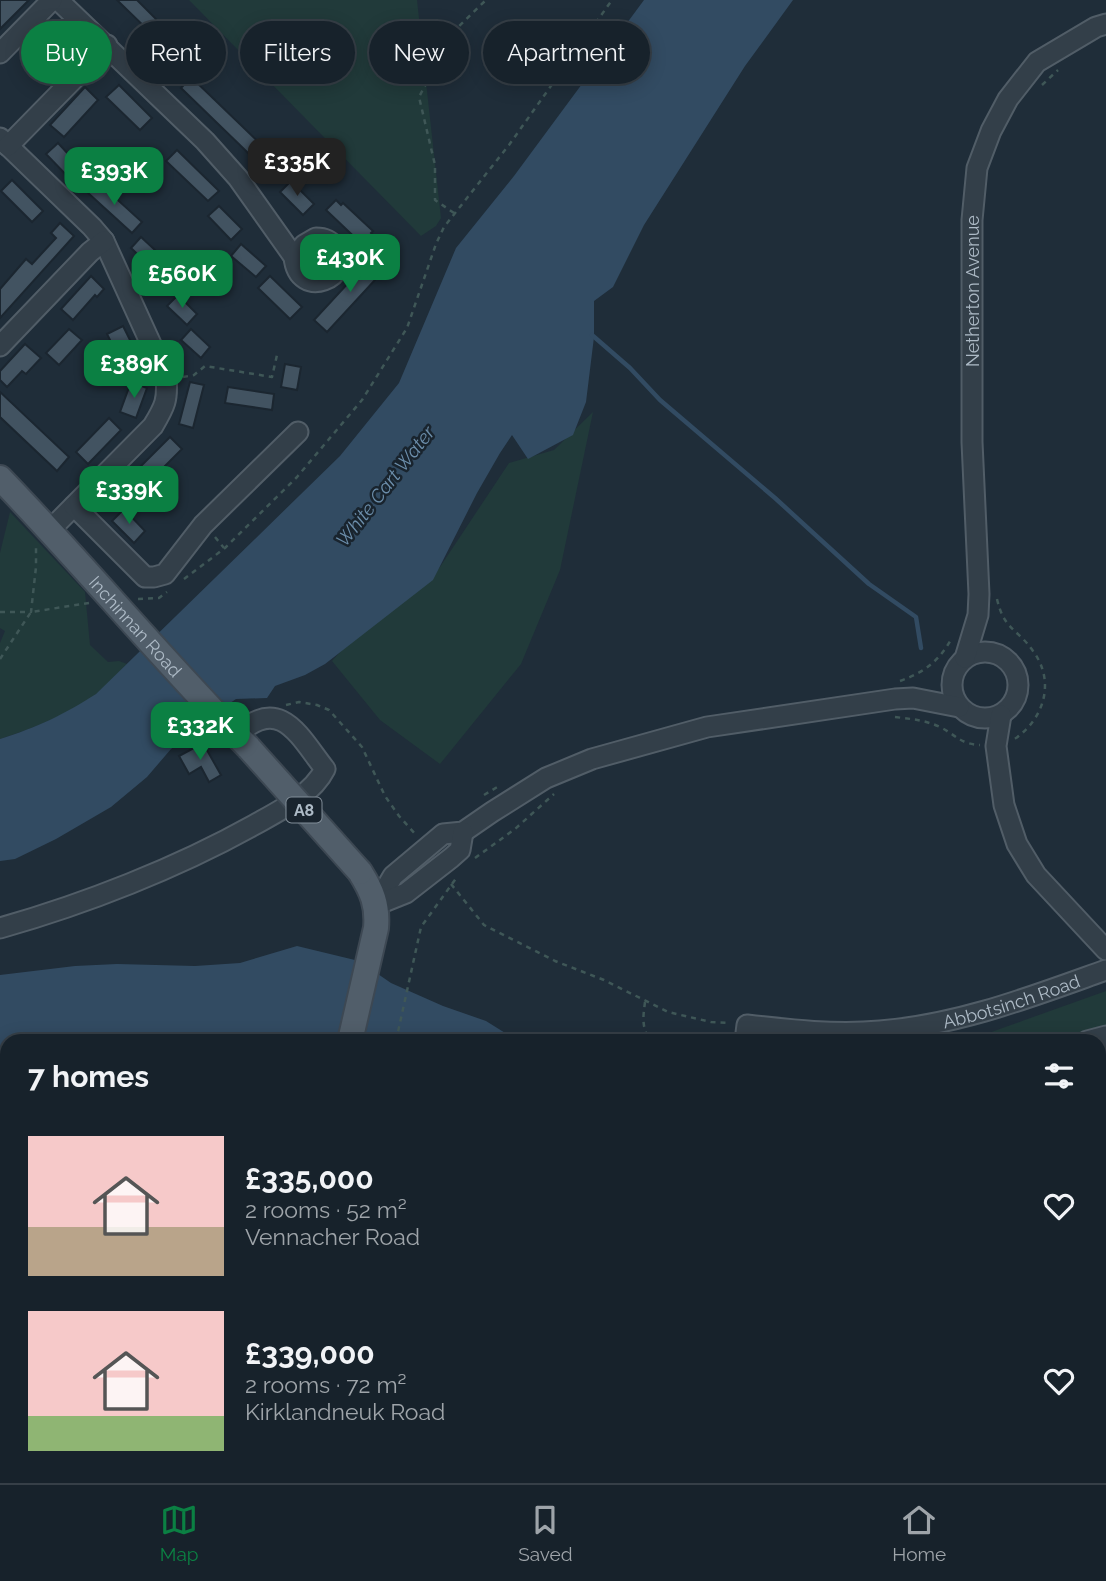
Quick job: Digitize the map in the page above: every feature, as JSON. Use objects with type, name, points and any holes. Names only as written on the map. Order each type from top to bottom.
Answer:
[{"type":"main road","name":"Inchinnan Road","points":[[0,478],[360,872],[376,905]]},
{"type":"main road","name":"A8","points":[[352,1034],[374,937],[376,905]]},
{"type":"street","points":[[0,53],[52,0]]},
{"type":"street","points":[[58,0],[80,21]]},
{"type":"street","name":"Netherton Avenue","points":[[965,658],[978,615],[979,594],[972,442],[972,219],[977,167],[991,131],[1009,99],[1037,62],[1096,26],[1106,24]]},
{"type":"street","points":[[112,51],[205,141],[238,178],[294,257]]},
{"type":"street","points":[[43,523],[74,506],[153,426],[163,410],[167,394],[159,358],[104,241],[4,142],[66,84]]},
{"type":"street","points":[[0,346],[90,252],[104,241]]},
{"type":"street","points":[[74,506],[145,577],[165,574],[203,525],[298,432]]},
{"type":"street","name":"Netherton Avenue","points":[[978,615],[993,653]]},
{"type":"street","points":[[913,698],[966,712],[983,719],[1001,715],[1009,709],[1018,691],[1015,672],[1010,663],[1002,657],[983,652],[965,658],[956,667],[951,689],[954,699],[966,712],[996,746]]},
{"type":"street","points":[[376,905],[407,893],[460,850],[463,832],[492,812],[546,778],[592,759],[706,727],[913,698],[952,679]]},
{"type":"street","points":[[1001,715],[996,746],[1004,805],[1017,844],[1036,876],[1106,950]]},
{"type":"street","points":[[0,928],[78,902],[213,848],[278,811],[307,790],[321,777],[325,769],[294,729],[280,720],[269,717],[262,719],[245,727],[237,735]]},
{"type":"street","name":"Abbotsinch Road","points":[[759,1034],[796,1030],[880,1031],[918,1026],[972,1015],[1106,970]]},
{"type":"street","points":[[906,1034],[918,1026]]},
{"type":"path","points":[[454,213],[435,200],[435,165],[419,97],[454,31],[486,0]]},
{"type":"path","points":[[181,582],[225,548],[297,477],[362,400],[407,328],[436,244],[454,213],[509,145],[612,0]]},
{"type":"path","points":[[1039,88],[1066,65]]},
{"type":"path","points":[[166,381],[194,375],[205,366],[272,377],[277,355]]},
{"type":"path","points":[[0,659],[31,612],[43,523]]},
{"type":"path","points":[[0,612],[31,612],[113,600],[159,598],[170,590]]},
{"type":"path","points":[[886,717],[923,720],[942,728],[967,745],[996,746],[1011,742],[1033,723],[1045,692],[1043,671],[1034,652],[1010,629],[1000,614],[995,593]]},
{"type":"path","points":[[891,684],[930,667],[943,654],[956,632]]},
{"type":"path","points":[[275,707],[299,702],[329,710],[362,747],[385,796],[416,836]]},
{"type":"path","points":[[483,796],[506,783]]},
{"type":"path","points":[[469,864],[515,829],[555,793]]},
{"type":"path","points":[[398,1034],[421,927],[461,870]]},
{"type":"path","points":[[451,884],[484,925],[555,961],[604,980],[668,1012],[747,1034]]},
{"type":"path","points":[[645,1002],[643,1023],[646,1034]]},
{"type":"green space","points":[[189,0],[417,0],[419,21],[369,21],[369,84],[426,84],[441,218],[436,226],[421,236],[272,84],[355,84],[355,21],[240,21],[240,52],[226,38],[226,21],[210,21]]},
{"type":"green space","points":[[593,412],[560,570],[521,664],[440,764],[380,720],[332,661],[351,640],[440,567],[509,463],[554,450]]},
{"type":"green space","points":[[10,512],[85,592],[90,645],[108,662],[119,661],[127,664],[99,691],[73,709],[0,739],[0,643],[5,631],[0,628],[0,553]]},
{"type":"green space","points":[[1106,991],[1106,1031],[1095,1034],[986,1034]]},
{"type":"water","name":"White Cart Water","points":[[644,0],[793,0],[745,66],[644,225],[613,287],[594,301],[594,337],[586,402],[573,435],[528,459],[512,435],[477,493],[433,580],[325,664],[275,686],[267,698],[236,699],[196,726],[147,777],[111,807],[15,859],[0,861],[0,739],[50,720],[96,694],[340,456],[399,383],[456,248],[514,176],[582,84],[650,84],[650,21],[628,21]]},
{"type":"water","points":[[297,946],[359,961],[391,983],[486,1021],[507,1034],[0,1034],[0,975],[75,966],[195,966],[240,963]]},
{"type":"building","points":[[0,0],[29,0],[0,29]]},
{"type":"building","points":[[117,0],[137,0],[158,21],[139,21]]},
{"type":"building","points":[[185,84],[198,84],[274,157],[279,151],[294,165],[278,182],[181,88]]},
{"type":"building","points":[[119,85],[152,118],[140,130],[106,97]]},
{"type":"building","points":[[85,87],[98,100],[64,137],[50,125]]},
{"type":"building","points":[[58,143],[83,170],[72,181],[46,154]]},
{"type":"building","points":[[177,150],[219,191],[208,201],[166,161]]},
{"type":"building","points":[[12,180],[43,211],[32,222],[1,191]]},
{"type":"building","points":[[97,181],[142,222],[132,233],[87,192]]},
{"type":"building","points":[[291,181],[314,204],[303,215],[280,192]]},
{"type":"building","points":[[336,200],[341,205],[343,203],[373,231],[371,233],[376,238],[366,248],[326,210]]},
{"type":"building","points":[[219,206],[242,229],[231,240],[208,216]]},
{"type":"building","points":[[60,223],[74,236],[0,318],[0,289],[26,259],[32,264],[56,238],[51,233]]},
{"type":"building","points":[[141,237],[184,277],[173,288],[131,248]]},
{"type":"building","points":[[241,244],[266,266],[256,277],[231,256]]},
{"type":"building","points":[[374,255],[387,267],[327,332],[314,320]]},
{"type":"building","points":[[91,276],[104,289],[97,297],[95,295],[73,320],[61,309]]},
{"type":"building","points":[[270,276],[302,307],[290,319],[258,288]]},
{"type":"building","points":[[178,295],[197,314],[187,325],[167,306]]},
{"type":"building","points":[[123,326],[145,370],[129,378],[107,334]]},
{"type":"building","points":[[69,329],[82,340],[59,365],[46,353]]},
{"type":"building","points":[[191,329],[210,347],[201,358],[181,340]]},
{"type":"building","points":[[25,344],[41,358],[26,374],[22,371],[7,387],[0,380],[0,371]]},
{"type":"building","points":[[285,364],[301,367],[297,390],[281,387]]},
{"type":"building","points":[[131,382],[147,388],[136,418],[120,412]]},
{"type":"building","points":[[190,382],[204,385],[193,428],[179,424]]},
{"type":"building","points":[[228,387],[274,394],[272,410],[225,403]]},
{"type":"building","points":[[0,392],[69,457],[57,471],[0,417]]},
{"type":"building","points":[[109,418],[121,430],[88,464],[76,452]]},
{"type":"building","points":[[170,437],[182,449],[127,504],[115,492]]},
{"type":"building","points":[[124,509],[145,531],[134,543],[112,521]]},
{"type":"building","points":[[203,743],[221,775],[209,782],[201,767],[189,774],[179,756]]},
{"type":"waterway","points":[[592,335],[630,368],[660,400],[775,498],[869,584],[916,617],[921,648]]}]
